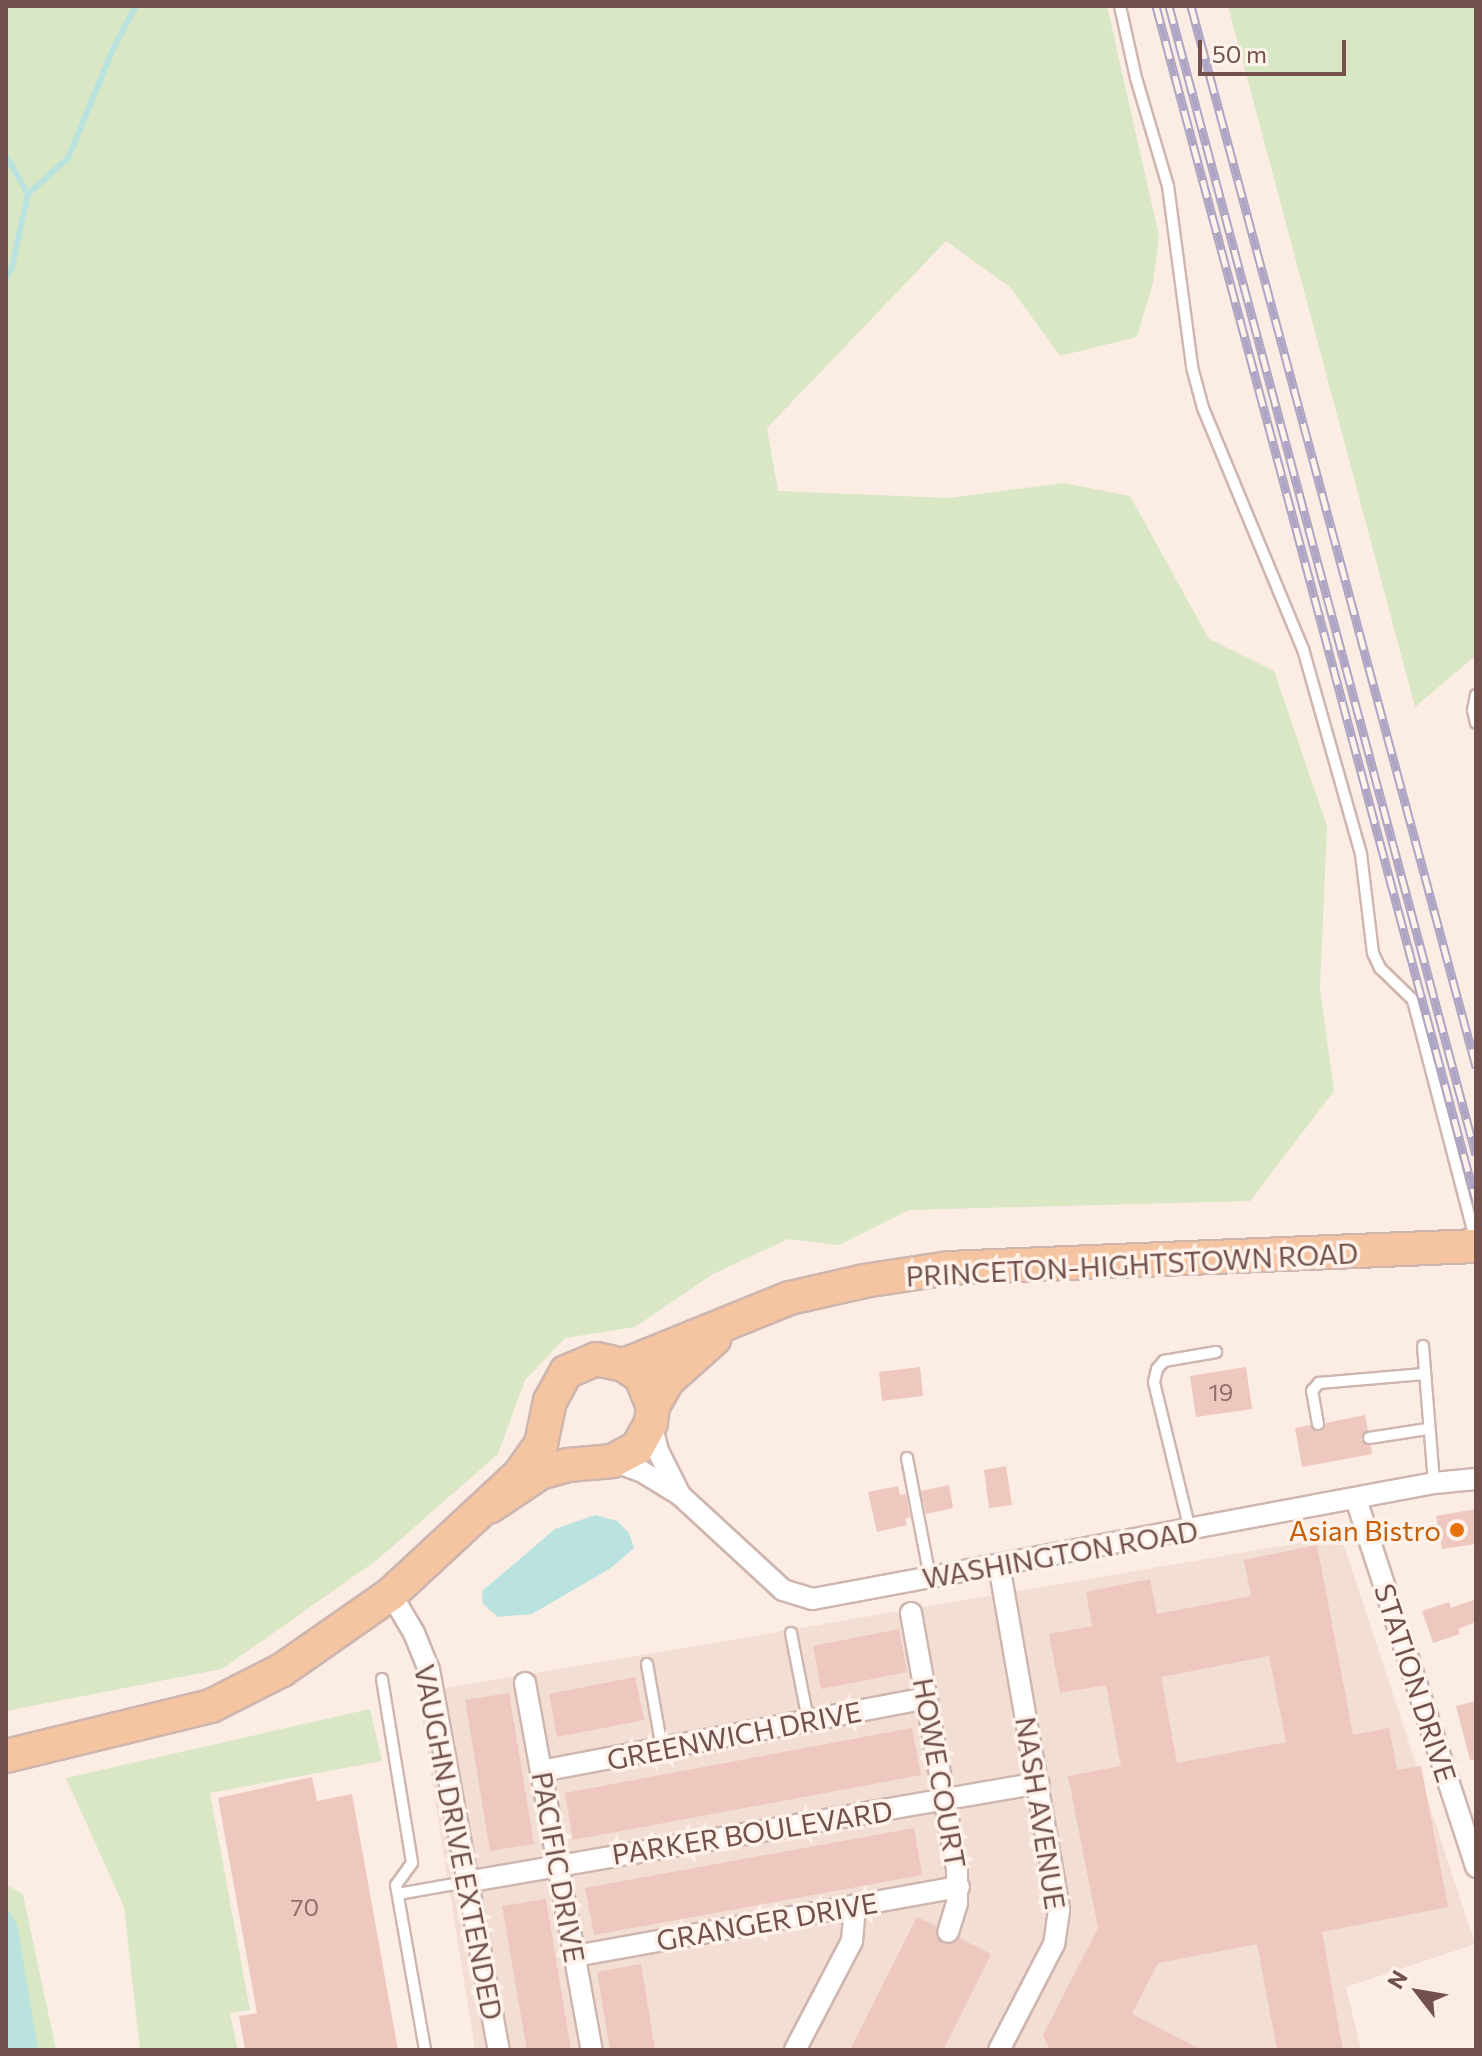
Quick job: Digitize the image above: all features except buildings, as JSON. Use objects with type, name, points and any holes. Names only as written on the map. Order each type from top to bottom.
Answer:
[{"type":"main road","name":"PRINCETON-HIGHTSTOWN ROAD","points":[[624,1365],[648,1358],[790,1298],[864,1281],[949,1268],[1468,1246]]},
{"type":"main road","name":"PRINCETON-HIGHTSTOWN ROAD","points":[[652,1415],[668,1380],[745,1316]]},
{"type":"main road","name":"WASHINGTON ROAD","points":[[6,1756],[211,1706],[282,1670],[391,1594],[489,1507],[520,1474],[541,1444],[555,1385],[566,1372],[596,1359],[624,1365]]},
{"type":"main road","points":[[549,1417],[554,1434],[565,1448],[579,1458],[605,1462],[637,1448],[652,1415],[641,1377],[624,1365]]},
{"type":"main road","name":"WASHINGTON ROAD","points":[[489,1507],[540,1473],[568,1465],[605,1462]]},
{"type":"street","name":"WASHINGTON ROAD","points":[[652,1415],[658,1451],[680,1495]]},
{"type":"street","name":"WASHINGTON ROAD","points":[[605,1462],[641,1471],[680,1495],[783,1590],[813,1599],[1434,1483],[1476,1479]]},
{"type":"street","name":"STATION DRIVE","points":[[1356,1499],[1476,1867]]},
{"type":"street","name":"NASH AVENUE","points":[[999,1565],[1059,1910],[1054,1944],[1002,2049]]},
{"type":"street","name":"VAUGHN DRIVE EXTENDED","points":[[391,1594],[414,1633],[429,1670],[499,2050]]},
{"type":"street","name":"HOWE COURT","points":[[911,1613],[959,1887],[948,1932]]},
{"type":"street","name":"PACIFIC DRIVE","points":[[525,1683],[592,2050]]},
{"type":"street","name":"GREENWICH DRIVE","points":[[541,1771],[927,1698]]},
{"type":"street","name":"PARKER BOULEVARD","points":[[466,1882],[1039,1783]]},
{"type":"street","name":"GRANGER DRIVE","points":[[575,1956],[959,1887]]},
{"type":"street","points":[[795,2050],[852,1941],[855,1905]]},
{"type":"lane","points":[[1120,6],[1136,78],[1168,186],[1192,367],[1203,408],[1303,649],[1361,854],[1373,953],[1380,968],[1413,1000],[1468,1246]]},
{"type":"lane","points":[[1476,695],[1473,710],[1476,723]]},
{"type":"lane","points":[[1423,1346],[1427,1429],[1434,1483]]},
{"type":"lane","points":[[1190,1530],[1154,1382],[1157,1369],[1164,1361],[1216,1352]]},
{"type":"lane","points":[[1318,1424],[1312,1394],[1316,1384],[1424,1374]]},
{"type":"lane","points":[[1369,1438],[1427,1429]]},
{"type":"lane","points":[[907,1458],[930,1577]]},
{"type":"lane","points":[[791,1633],[808,1720]]},
{"type":"lane","points":[[647,1664],[662,1748]]},
{"type":"lane","points":[[382,1679],[412,1863],[396,1885],[425,2050]]},
{"type":"lane","points":[[398,1894],[466,1882]]},
{"type":"shaded area","points":[[1341,1536],[1475,1944],[1346,1987],[1361,2050],[475,2050],[418,1693]]},
{"type":"green space","points":[[6,6],[1107,6],[1159,236],[1153,282],[1137,337],[1060,356],[1010,287],[946,241],[767,428],[778,491],[948,498],[1063,483],[1130,496],[1209,639],[1274,671],[1327,826],[1320,989],[1334,1091],[1250,1201],[909,1210],[839,1245],[788,1239],[713,1274],[635,1327],[565,1338],[525,1380],[498,1454],[377,1560],[222,1669],[6,1711]]},
{"type":"green space","points":[[1228,6],[1476,6],[1476,655],[1415,707]]},
{"type":"green space","points":[[370,1709],[382,1761],[210,1793],[250,2010],[230,2013],[238,2050],[140,2050],[124,1907],[66,1778]]},
{"type":"green space","points":[[6,1885],[23,1894],[56,2050],[6,2050]]},
{"type":"water","points":[[595,1515],[617,1521],[629,1533],[634,1548],[611,1568],[532,1614],[498,1617],[483,1604],[482,1591],[555,1529]]},
{"type":"water","points":[[6,1906],[17,1924],[38,2050],[6,2050]]},
{"type":"waterway","points":[[28,194],[68,158],[114,47],[136,6]]},
{"type":"waterway","points":[[6,156],[28,194],[12,267],[6,278]]},
{"type":"railway","points":[[1156,6],[1476,1201]]},
{"type":"railway","points":[[1169,6],[1476,1155]]},
{"type":"railway","points":[[1191,6],[1476,1067]]},
{"type":"place","name":"Asian Bistro","points":[[1457,1530]]}]
